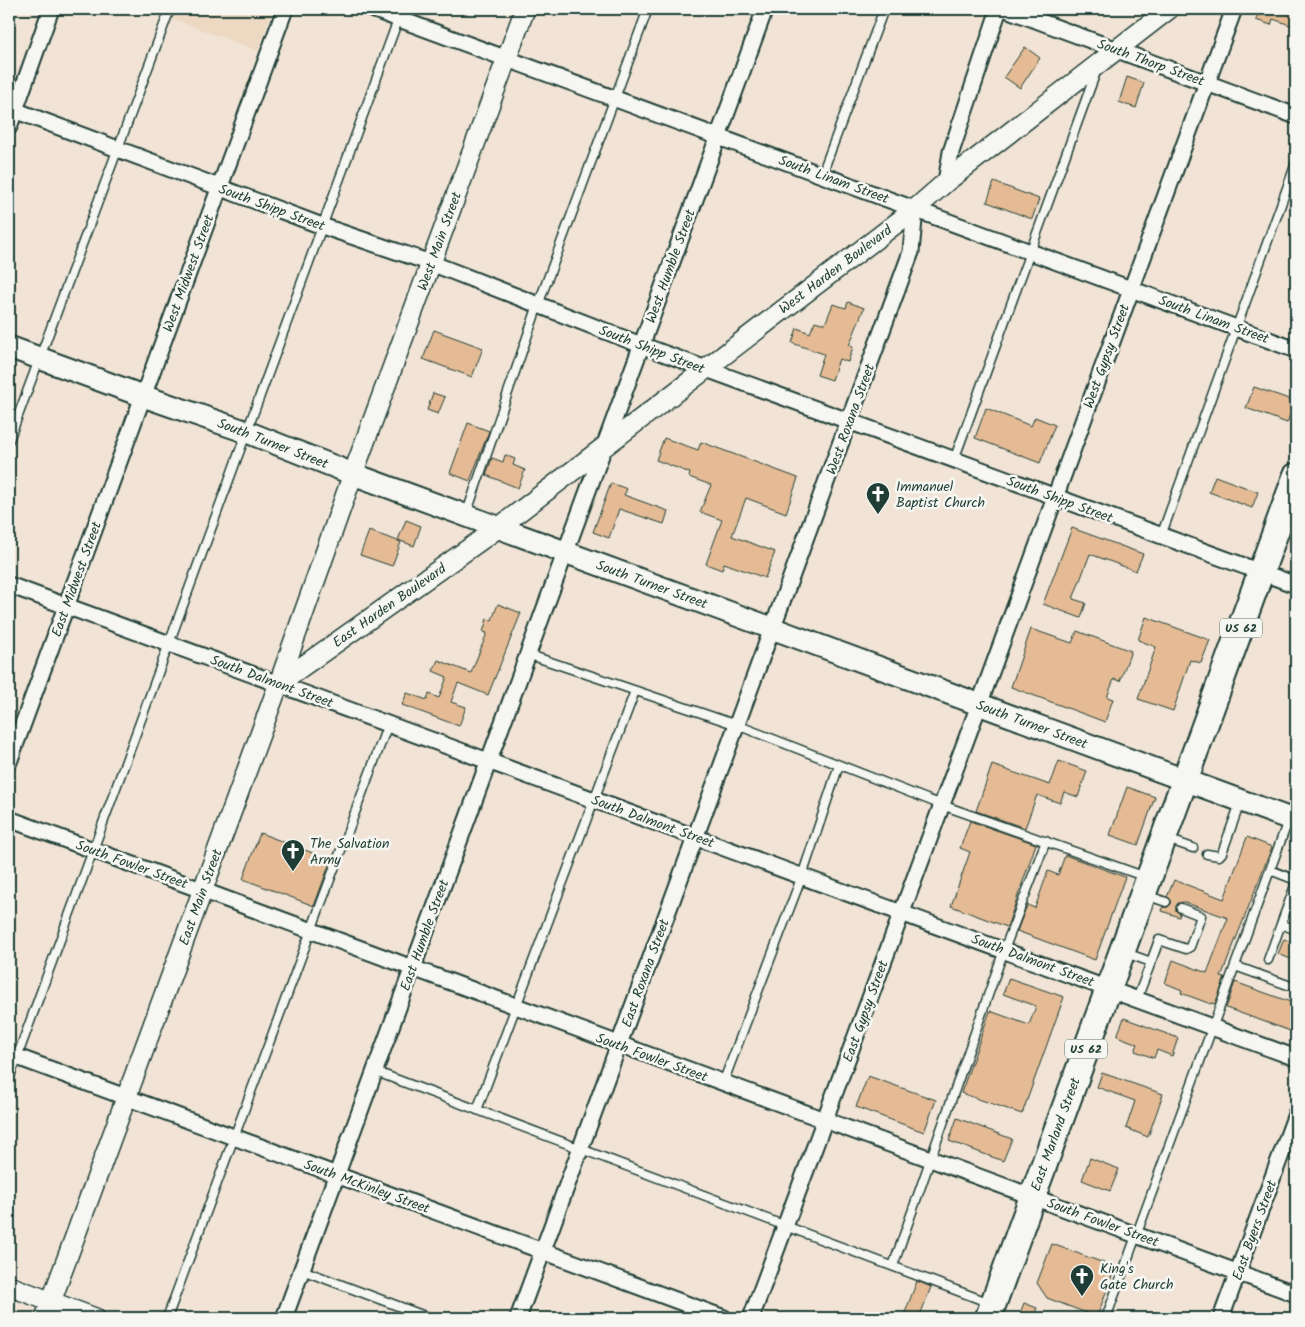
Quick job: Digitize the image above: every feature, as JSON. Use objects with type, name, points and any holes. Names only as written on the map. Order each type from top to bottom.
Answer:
[{"type":"highway","name":"US 62","points":[[1185,780],[1296,476]]},
{"type":"highway","name":"East Marland Street","points":[[990,1311],[1122,952],[1153,891],[1164,838],[1185,780]]},
{"type":"main road","name":"South Turner Street","points":[[9,347],[248,432],[353,474],[498,528],[773,627],[1241,801],[1294,812]]},
{"type":"street","points":[[9,127],[12,109],[51,9]]},
{"type":"street","name":"West Midwest Street","points":[[143,396],[285,9]]},
{"type":"street","name":"South Linam Street","points":[[372,9],[400,14],[506,58],[1296,350]]},
{"type":"street","name":"West Main Street","points":[[353,474],[525,9]]},
{"type":"street","name":"West Humble Street","points":[[564,552],[765,9]]},
{"type":"street","points":[[946,182],[951,152],[999,9]]},
{"type":"street","name":"South Thorp Street","points":[[1006,9],[1296,116]]},
{"type":"street","name":"West Harden Boulevard","points":[[498,528],[704,368],[915,209],[946,182],[1169,9]]},
{"type":"street","name":"West Gypsy Street","points":[[979,705],[1234,9]]},
{"type":"street","name":"South Shipp Street","points":[[12,109],[219,188],[431,264],[641,345],[1296,585]]},
{"type":"street","name":"West Roxana Street","points":[[773,627],[911,252],[915,209]]},
{"type":"street","name":"East Midwest Street","points":[[9,762],[143,396]]},
{"type":"street","name":"East Main Street","points":[[48,1310],[279,683],[353,474]]},
{"type":"street","name":"East Harden Boulevard","points":[[279,683],[498,528]]},
{"type":"street","name":"East Humble Street","points":[[284,1318],[564,552]]},
{"type":"street","name":"South Dalmont Street","points":[[9,585],[1296,1058]]},
{"type":"street","name":"East Roxana Street","points":[[518,1318],[773,627]]},
{"type":"street","name":"East Gypsy Street","points":[[751,1318],[979,705]]},
{"type":"street","name":"South Fowler Street","points":[[9,819],[1296,1294]]},
{"type":"street","name":"South McKinley Street","points":[[13,1056],[724,1318]]},
{"type":"street","name":"East Byers Street","points":[[1221,1318],[1296,1114]]},
{"type":"street","points":[[9,1286],[48,1310],[95,1318]]},
{"type":"lane","points":[[9,440],[170,9]]},
{"type":"lane","points":[[465,515],[538,305],[648,9]]},
{"type":"lane","points":[[822,174],[884,9]]},
{"type":"lane","points":[[9,1079],[13,1056],[94,850],[400,14]]},
{"type":"lane","points":[[954,460],[1099,63]]},
{"type":"lane","points":[[1161,536],[1296,163]]},
{"type":"lane","points":[[527,654],[736,725],[942,805],[1046,841],[1153,891]]},
{"type":"lane","points":[[477,1110],[635,691]]},
{"type":"lane","points":[[166,1318],[388,724]]},
{"type":"lane","points":[[723,1083],[802,876],[839,765]]},
{"type":"lane","points":[[1207,854],[1219,856],[1222,853],[1241,801]]},
{"type":"lane","points":[[1106,1318],[1270,870],[1294,812]]},
{"type":"lane","points":[[1164,838],[1193,848]]},
{"type":"lane","points":[[892,1266],[1004,950],[1046,841]]},
{"type":"lane","points":[[1268,960],[1296,882],[1270,870]]},
{"type":"lane","points":[[1138,999],[1160,940],[1186,949],[1190,947],[1201,916],[1181,908]]},
{"type":"lane","points":[[1281,924],[1296,930]]},
{"type":"lane","points":[[1122,952],[1151,962]]},
{"type":"lane","points":[[1235,966],[1288,985]]},
{"type":"lane","points":[[374,1071],[892,1266],[990,1311]]},
{"type":"lane","points":[[302,1270],[430,1318]]},
{"type":"lane","points":[[404,1318],[407,1310]]},
{"type":"shaded area","points":[[176,9],[273,9],[258,51],[173,19]]},
{"type":"building","points":[[1250,9],[1296,9],[1296,27],[1273,19],[1271,25],[1256,20],[1258,13]]},
{"type":"building","points":[[1025,47],[1040,58],[1020,88],[1004,77]]},
{"type":"building","points":[[1127,77],[1144,83],[1136,108],[1119,102]]},
{"type":"building","points":[[994,182],[1039,199],[1032,219],[987,202]]},
{"type":"building","points":[[848,302],[864,308],[849,346],[853,347],[848,362],[839,359],[832,380],[817,375],[824,354],[792,343],[797,328],[810,333],[815,321],[825,324],[833,304],[846,308]]},
{"type":"building","points":[[434,330],[483,348],[472,377],[423,359]]},
{"type":"building","points":[[1254,387],[1295,401],[1287,423],[1246,408]]},
{"type":"building","points":[[433,393],[445,397],[438,414],[427,410]]},
{"type":"building","points":[[986,408],[1031,426],[1035,417],[1055,425],[1040,463],[975,438]]},
{"type":"building","points":[[468,423],[489,431],[470,481],[450,473]]},
{"type":"building","points":[[664,438],[698,450],[701,442],[798,478],[786,513],[746,498],[732,536],[775,552],[765,578],[724,563],[722,570],[706,564],[722,520],[700,512],[711,485],[689,477],[690,473],[656,460]]},
{"type":"building","points":[[505,455],[515,459],[513,465],[525,470],[518,488],[486,475],[492,458],[503,462]]},
{"type":"building","points":[[1215,476],[1258,492],[1252,508],[1209,492]]},
{"type":"building","points":[[611,483],[627,489],[624,495],[668,511],[664,524],[619,509],[609,538],[593,532]]},
{"type":"building","points":[[406,520],[421,526],[414,546],[398,540]]},
{"type":"building","points":[[1072,528],[1143,554],[1136,571],[1090,554],[1073,599],[1086,603],[1081,618],[1043,604]]},
{"type":"building","points":[[369,531],[401,542],[392,566],[360,555]]},
{"type":"building","points":[[498,604],[521,613],[488,695],[458,683],[451,702],[466,707],[459,726],[402,705],[407,693],[427,700],[429,694],[439,698],[447,677],[433,671],[438,660],[471,673],[487,633],[483,632],[487,619],[492,620]]},
{"type":"building","points":[[1146,617],[1210,640],[1201,663],[1190,660],[1173,711],[1138,699],[1156,647],[1138,640]]},
{"type":"building","points":[[1031,629],[1072,643],[1077,631],[1131,651],[1120,681],[1114,679],[1107,697],[1113,699],[1105,722],[1011,687]]},
{"type":"building","points":[[1059,761],[1087,771],[1078,797],[1064,792],[1060,803],[1037,795],[1025,828],[976,811],[992,765],[1050,785]]},
{"type":"building","points":[[1127,787],[1155,797],[1138,845],[1110,835]]},
{"type":"building","points":[[970,821],[1036,844],[1007,927],[951,906],[970,852],[960,848]]},
{"type":"building","points":[[260,833],[331,860],[314,906],[243,879]]},
{"type":"building","points":[[1247,837],[1272,847],[1221,977],[1225,978],[1215,1004],[1211,1004],[1181,993],[1182,990],[1165,983],[1173,960],[1207,973],[1228,918],[1184,902],[1178,903],[1176,906],[1176,911],[1180,914],[1179,917],[1162,911],[1163,907],[1168,907],[1171,904],[1171,900],[1167,897],[1174,880],[1224,899]]},
{"type":"building","points":[[1065,855],[1125,877],[1095,960],[1017,931],[1027,905],[1035,908],[1048,871],[1058,875]]},
{"type":"building","points":[[1284,939],[1296,944],[1296,961],[1278,954]]},
{"type":"building","points":[[1009,978],[1064,997],[1022,1114],[961,1093],[990,1011],[1029,1025],[1036,1006],[1003,994]]},
{"type":"building","points":[[1235,982],[1296,1004],[1296,1033],[1226,1008]]},
{"type":"building","points":[[1124,1018],[1178,1038],[1172,1056],[1157,1050],[1154,1058],[1135,1051],[1138,1044],[1117,1036]]},
{"type":"building","points":[[1102,1073],[1163,1094],[1148,1137],[1126,1128],[1135,1101],[1097,1087]]},
{"type":"building","points":[[868,1076],[936,1100],[924,1132],[856,1107]]},
{"type":"building","points":[[957,1118],[1012,1139],[1003,1161],[949,1141]]},
{"type":"building","points":[[1090,1158],[1119,1169],[1110,1191],[1082,1180]]},
{"type":"building","points":[[1052,1244],[1115,1267],[1097,1317],[1047,1298],[1037,1283]]},
{"type":"building","points":[[917,1281],[931,1287],[919,1318],[903,1318]]},
{"type":"building","points":[[1024,1303],[1037,1308],[1033,1318],[1018,1318]]},
{"type":"place","name":"Immanuel Baptist Church","points":[[878,515]]},
{"type":"place","name":"The Salvation Army","points":[[293,872]]},
{"type":"place","name":"King's Gate Church","points":[[1082,1297]]}]
